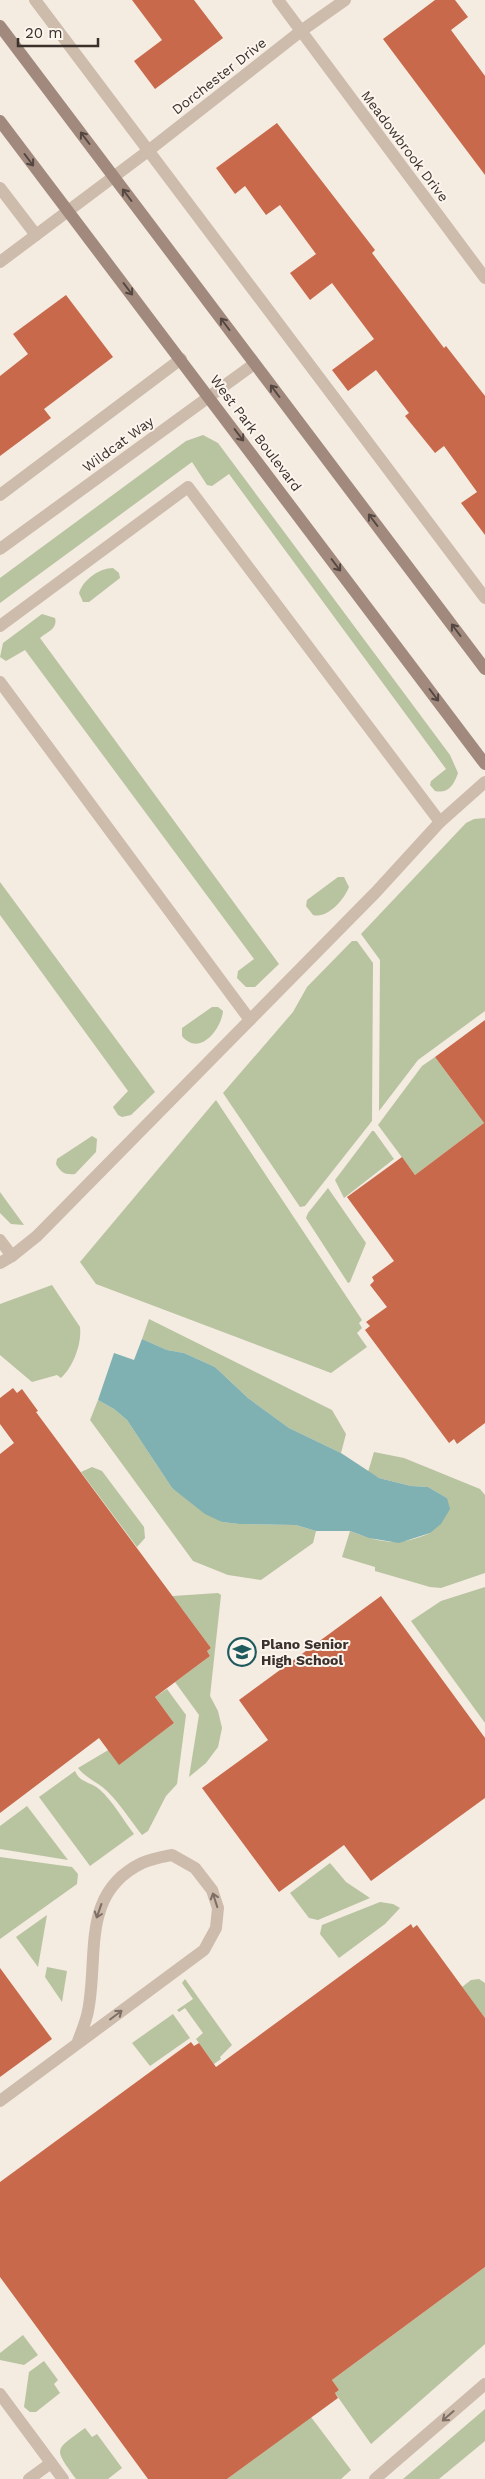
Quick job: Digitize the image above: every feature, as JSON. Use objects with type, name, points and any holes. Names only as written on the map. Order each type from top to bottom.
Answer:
[{"type":"main road","points":[[0,26],[485,669]]},
{"type":"main road","name":"West Park Boulevard","points":[[0,121],[210,396],[485,764]]},
{"type":"street","points":[[35,0],[485,598]]},
{"type":"street","name":"Meadowbrook Drive","points":[[278,0],[485,278]]},
{"type":"street","name":"Dorchester Drive","points":[[0,262],[344,0]]},
{"type":"street","points":[[0,188],[36,235]]},
{"type":"street","points":[[0,495],[181,359]]},
{"type":"street","name":"Wildcat Way","points":[[0,549],[254,364]]},
{"type":"street","points":[[0,626],[188,487],[440,822]]},
{"type":"street","points":[[0,682],[250,1020]]},
{"type":"street","points":[[0,1263],[37,1236],[376,892],[440,822],[485,782]]},
{"type":"street","points":[[0,1240],[12,1256]]},
{"type":"street","points":[[0,2101],[204,1950],[216,1928],[218,1908],[212,1890],[195,1868],[172,1855],[143,1862],[123,1875],[105,1894],[96,1921],[88,2012],[77,2044]]},
{"type":"street","points":[[376,2479],[485,2384]]},
{"type":"street","points":[[0,2394],[62,2479]]},
{"type":"street","points":[[29,2479],[51,2463]]},
{"type":"green space","points":[[203,435],[218,443],[450,755],[458,773],[450,788],[440,792],[435,791],[430,785],[431,781],[446,769],[229,474],[212,486],[207,485],[192,462],[0,603],[0,578],[186,441]]},
{"type":"green space","points":[[113,568],[119,573],[120,578],[89,602],[83,602],[79,593],[88,579],[97,572]]},
{"type":"green space","points":[[42,614],[55,618],[56,622],[51,630],[40,638],[279,964],[255,987],[246,987],[237,978],[238,971],[254,959],[25,650],[6,661],[0,657],[3,643]]},
{"type":"green space","points":[[485,818],[485,1011],[418,1060],[379,1111],[380,960],[361,934],[466,823],[474,819]]},
{"type":"green space","points":[[338,877],[344,877],[349,887],[343,897],[339,903],[324,914],[313,915],[306,906],[307,900]]},
{"type":"green space","points":[[0,882],[155,1092],[131,1115],[122,1117],[118,1115],[113,1107],[128,1091],[0,915]]},
{"type":"green space","points":[[352,941],[357,941],[373,963],[372,1121],[305,1206],[300,1207],[223,1093],[293,1012],[307,987]]},
{"type":"green space","points":[[212,1007],[218,1007],[223,1011],[214,1033],[202,1042],[195,1044],[189,1042],[182,1036],[182,1028]]},
{"type":"green space","points":[[435,1057],[484,1123],[415,1175],[378,1125],[422,1066]]},
{"type":"green space","points":[[216,1100],[362,1320],[359,1323],[362,1328],[357,1333],[367,1347],[331,1373],[96,1284],[80,1262]]},
{"type":"green space","points":[[372,1131],[374,1131],[394,1159],[344,1198],[335,1180]]},
{"type":"green space","points":[[92,1136],[97,1139],[96,1152],[75,1174],[66,1174],[60,1170],[56,1164],[57,1159]]},
{"type":"green space","points":[[328,1188],[366,1243],[348,1283],[306,1218]]},
{"type":"green space","points":[[0,1192],[24,1225],[11,1224],[0,1213]]},
{"type":"green space","points":[[52,1285],[80,1327],[80,1341],[73,1362],[61,1378],[57,1375],[32,1382],[0,1355],[0,1304]]},
{"type":"green space","points":[[149,1319],[332,1410],[346,1434],[341,1453],[289,1428],[248,1398],[215,1367],[184,1353],[167,1350],[142,1339]]},
{"type":"green space","points":[[98,1400],[114,1409],[127,1420],[172,1488],[222,1522],[296,1525],[316,1531],[313,1543],[261,1580],[228,1575],[193,1561],[90,1420]]},
{"type":"green space","points":[[374,1452],[404,1458],[480,1489],[485,1495],[485,1573],[441,1588],[430,1587],[375,1571],[375,1567],[342,1557],[350,1531],[390,1542],[408,1540],[430,1533],[447,1498],[428,1487],[411,1486],[379,1478],[368,1472]]},
{"type":"green space","points":[[92,1467],[102,1471],[144,1527],[145,1538],[137,1547],[81,1472]]},
{"type":"green space","points":[[485,1587],[485,1723],[411,1621],[441,1601]]},
{"type":"green space","points":[[218,1593],[221,1595],[210,1696],[218,1711],[222,1728],[218,1747],[206,1763],[189,1777],[199,1715],[175,1682],[210,1656],[207,1651],[211,1648],[182,1609],[169,1600],[173,1596]]},
{"type":"green space","points":[[167,1689],[186,1715],[177,1784],[166,1796],[148,1831],[142,1835],[108,1792],[78,1768],[110,1749],[119,1764],[174,1723],[155,1697]]},
{"type":"green space","points":[[75,1771],[80,1778],[104,1794],[134,1834],[90,1866],[39,1797]]},
{"type":"green space","points":[[27,1806],[68,1860],[0,1849],[0,1826]]},
{"type":"green space","points":[[0,1857],[72,1867],[78,1874],[77,1884],[0,1939]]},
{"type":"green space","points":[[330,1863],[346,1882],[370,1898],[318,1920],[309,1918],[290,1893]]},
{"type":"green space","points":[[380,1902],[393,1904],[400,1908],[385,1924],[339,1958],[320,1934],[322,1925]]},
{"type":"green space","points":[[47,1915],[38,1967],[16,1937]]},
{"type":"green space","points":[[47,1967],[67,1971],[62,2002],[45,1977]]},
{"type":"green space","points":[[185,1979],[232,2045],[220,2057],[221,2059],[214,2064],[196,2039],[203,2033],[185,2008],[179,2012],[177,2010],[193,1999],[182,1983]]},
{"type":"green space","points":[[479,1979],[485,1983],[485,2018],[462,1987],[471,1980]]},
{"type":"green space","points":[[173,2014],[190,2038],[150,2066],[132,2043]]},
{"type":"green space","points":[[485,2267],[485,2344],[371,2444],[335,2393],[339,2390],[332,2380]]},
{"type":"green space","points":[[23,2335],[38,2355],[24,2365],[0,2360],[0,2353]]},
{"type":"green space","points":[[44,2361],[58,2380],[54,2384],[60,2393],[36,2412],[30,2412],[24,2407],[29,2372]]},
{"type":"green space","points":[[485,2409],[485,2441],[439,2479],[403,2479]]},
{"type":"green space","points":[[311,2417],[351,2470],[341,2479],[227,2479]]},
{"type":"green space","points":[[85,2428],[92,2437],[97,2434],[122,2468],[108,2479],[76,2479],[63,2461],[60,2450],[62,2446]]},
{"type":"water","points":[[142,1339],[167,1350],[184,1353],[215,1367],[248,1398],[289,1428],[341,1453],[379,1478],[411,1486],[428,1487],[447,1498],[450,1509],[441,1524],[430,1533],[399,1543],[369,1538],[350,1531],[316,1531],[296,1525],[222,1522],[205,1514],[172,1488],[127,1420],[114,1409],[98,1400],[114,1353],[134,1360]]},
{"type":"building","points":[[132,0],[194,0],[223,38],[155,89],[134,61],[162,40]]},
{"type":"building","points":[[435,0],[455,0],[468,17],[451,30],[485,76],[485,175],[383,39]]},
{"type":"building","points":[[277,123],[375,250],[372,253],[444,348],[446,346],[485,396],[485,535],[461,503],[477,492],[444,446],[435,453],[405,416],[409,413],[376,370],[348,391],[332,370],[374,339],[332,283],[310,300],[290,273],[316,254],[280,205],[266,215],[245,186],[235,194],[216,168]]},
{"type":"building","points":[[66,295],[113,357],[44,409],[51,418],[0,456],[0,376],[28,354],[13,334]]},
{"type":"building","points":[[485,1020],[485,1423],[457,1444],[454,1439],[449,1443],[365,1330],[370,1326],[366,1322],[387,1307],[370,1285],[374,1281],[372,1277],[394,1261],[347,1197],[402,1157],[415,1175],[484,1123],[435,1057]]},
{"type":"building","points":[[13,1388],[17,1393],[22,1389],[38,1411],[36,1412],[211,1648],[207,1651],[210,1656],[155,1697],[174,1723],[119,1765],[99,1738],[0,1813],[0,1454],[14,1443],[0,1424],[0,1398]]},
{"type":"building","points":[[381,1596],[485,1738],[485,1798],[371,1881],[344,1845],[279,1892],[202,1788],[268,1740],[239,1700]]},
{"type":"building","points":[[411,1924],[413,1928],[417,1925],[485,2018],[485,2267],[332,2380],[339,2390],[335,2393],[338,2398],[227,2479],[148,2479],[0,2277],[0,2182],[191,2042],[194,2046],[199,2043],[216,2067]]},
{"type":"building","points":[[0,1968],[52,2039],[0,2077]]},
{"type":"place","name":"Plano Senior High School","points":[[242,1652]]}]
